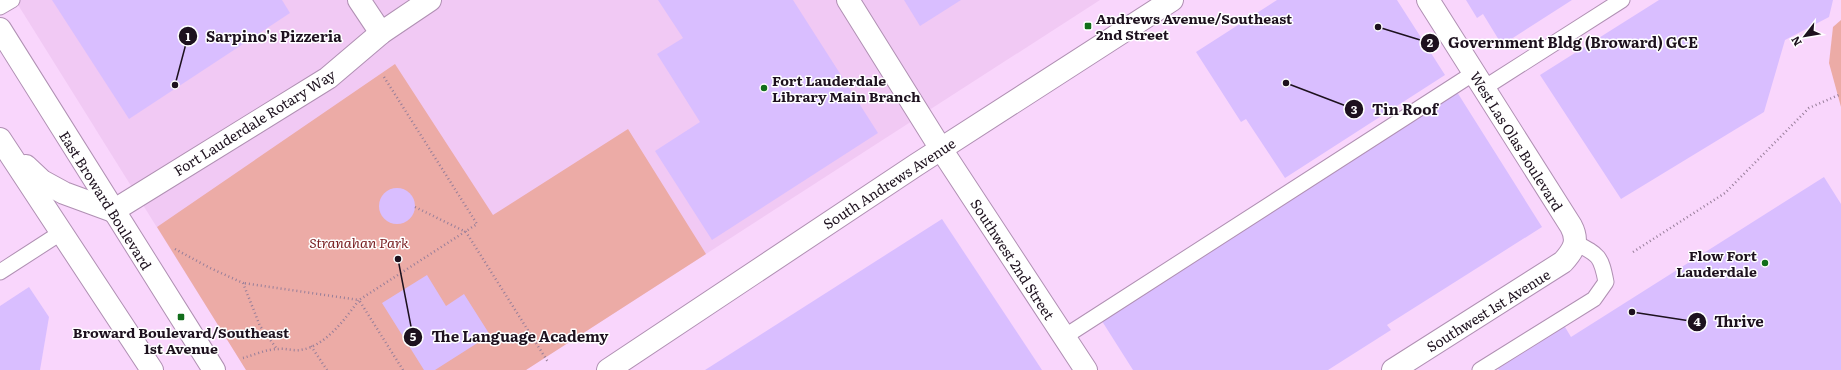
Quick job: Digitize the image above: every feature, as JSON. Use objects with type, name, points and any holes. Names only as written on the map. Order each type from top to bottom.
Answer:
[{"type":"main road","points":[[359,0],[381,33]]},
{"type":"main road","name":"Fort Lauderdale Rotary Way","points":[[112,211],[328,78],[381,33],[430,0]]},
{"type":"main road","name":"Southwest 2nd Street","points":[[848,0],[941,149],[1086,370]]},
{"type":"main road","name":"South Andrews Avenue","points":[[608,370],[941,149],[1172,0]]},
{"type":"main road","name":"West Las Olas Boulevard","points":[[1428,0],[1571,226],[1575,234],[1576,243]]},
{"type":"main road","name":"East Broward Boulevard","points":[[0,29],[112,211],[214,370]]},
{"type":"main road","points":[[3,144],[42,181],[64,193],[112,211]]},
{"type":"main road","points":[[3,144],[152,370]]},
{"type":"main road","name":"Southwest 1st Avenue","points":[[1393,370],[1563,262],[1572,252],[1576,243]]},
{"type":"lane","points":[[0,8],[12,0]]},
{"type":"lane","points":[[1064,337],[1479,81],[1622,0]]},
{"type":"lane","points":[[0,272],[62,232]]},
{"type":"lane","points":[[1480,370],[1594,298],[1606,282],[1602,262],[1592,252],[1576,243]]},
{"type":"path","points":[[242,358],[278,349],[300,350],[311,346],[328,336],[344,320],[359,300],[477,224],[384,77]]},
{"type":"path","points":[[1633,252],[1725,193],[1809,108],[1841,94]]},
{"type":"path","points":[[415,207],[466,232],[548,362]]},
{"type":"path","points":[[175,249],[210,268],[243,283],[359,300],[403,370]]},
{"type":"path","points":[[243,283],[260,326],[278,349]]},
{"type":"path","points":[[311,346],[327,370]]},
{"type":"shaded area","points":[[15,0],[1100,0],[526,370],[246,370]]},
{"type":"green space","points":[[1841,20],[1841,107],[1829,63],[1833,27]]},
{"type":"green space","name":"Stranahan Park","points":[[395,64],[493,215],[628,129],[706,254],[526,370],[246,370],[157,227]]},
{"type":"building","points":[[52,0],[282,0],[290,13],[129,119]]},
{"type":"building","name":"Fort Lauderdale Library Main Branch","points":[[658,0],[793,0],[878,133],[712,240],[655,151],[700,122],[657,54],[683,38]]},
{"type":"building","points":[[904,0],[961,0],[920,26]]},
{"type":"building","points":[[1277,0],[1397,0],[1445,75],[1285,178],[1246,119],[1241,122],[1196,52]]},
{"type":"building","points":[[1466,0],[1572,0],[1502,45],[1483,14],[1477,18]]},
{"type":"building","points":[[1659,0],[1833,0],[1829,17],[1785,40],[1764,112],[1621,199],[1540,75]]},
{"type":"building","points":[[1457,92],[1542,227],[1387,325],[1391,330],[1328,370],[1133,370],[1100,318]]},
{"type":"building","name":"Flow Fort Lauderdale","points":[[1824,177],[1841,204],[1841,370],[1499,370],[1495,364],[1562,322],[1571,337]]},
{"type":"building","points":[[401,188],[410,193],[414,199],[414,213],[410,219],[401,224],[393,224],[384,219],[380,213],[379,202],[384,193],[390,189]]},
{"type":"building","points":[[942,219],[1042,370],[705,370]]},
{"type":"building","points":[[427,275],[446,306],[464,294],[490,335],[435,370],[424,370],[382,303]]},
{"type":"building","points":[[29,287],[49,317],[40,370],[0,370],[0,306]]},
{"type":"place","name":"Andrews Avenue/Southeast 2nd Street","points":[[1088,26]]},
{"type":"place","name":"Government Bldg (Broward) GCE","points":[[1378,27]]},
{"type":"place","name":"Tin Roof","points":[[1286,83]]},
{"type":"place","name":"Sarpino's Pizzeria","points":[[175,85]]},
{"type":"place","name":"Fort Lauderdale Library Main Branch","points":[[764,88]]},
{"type":"place","name":"The Language Academy","points":[[398,259]]},
{"type":"place","name":"Flow Fort Lauderdale","points":[[1765,263]]},
{"type":"place","name":"Thrive","points":[[1632,312]]},
{"type":"place","name":"Broward Boulevard/Southeast 1st Avenue","points":[[181,317]]}]
